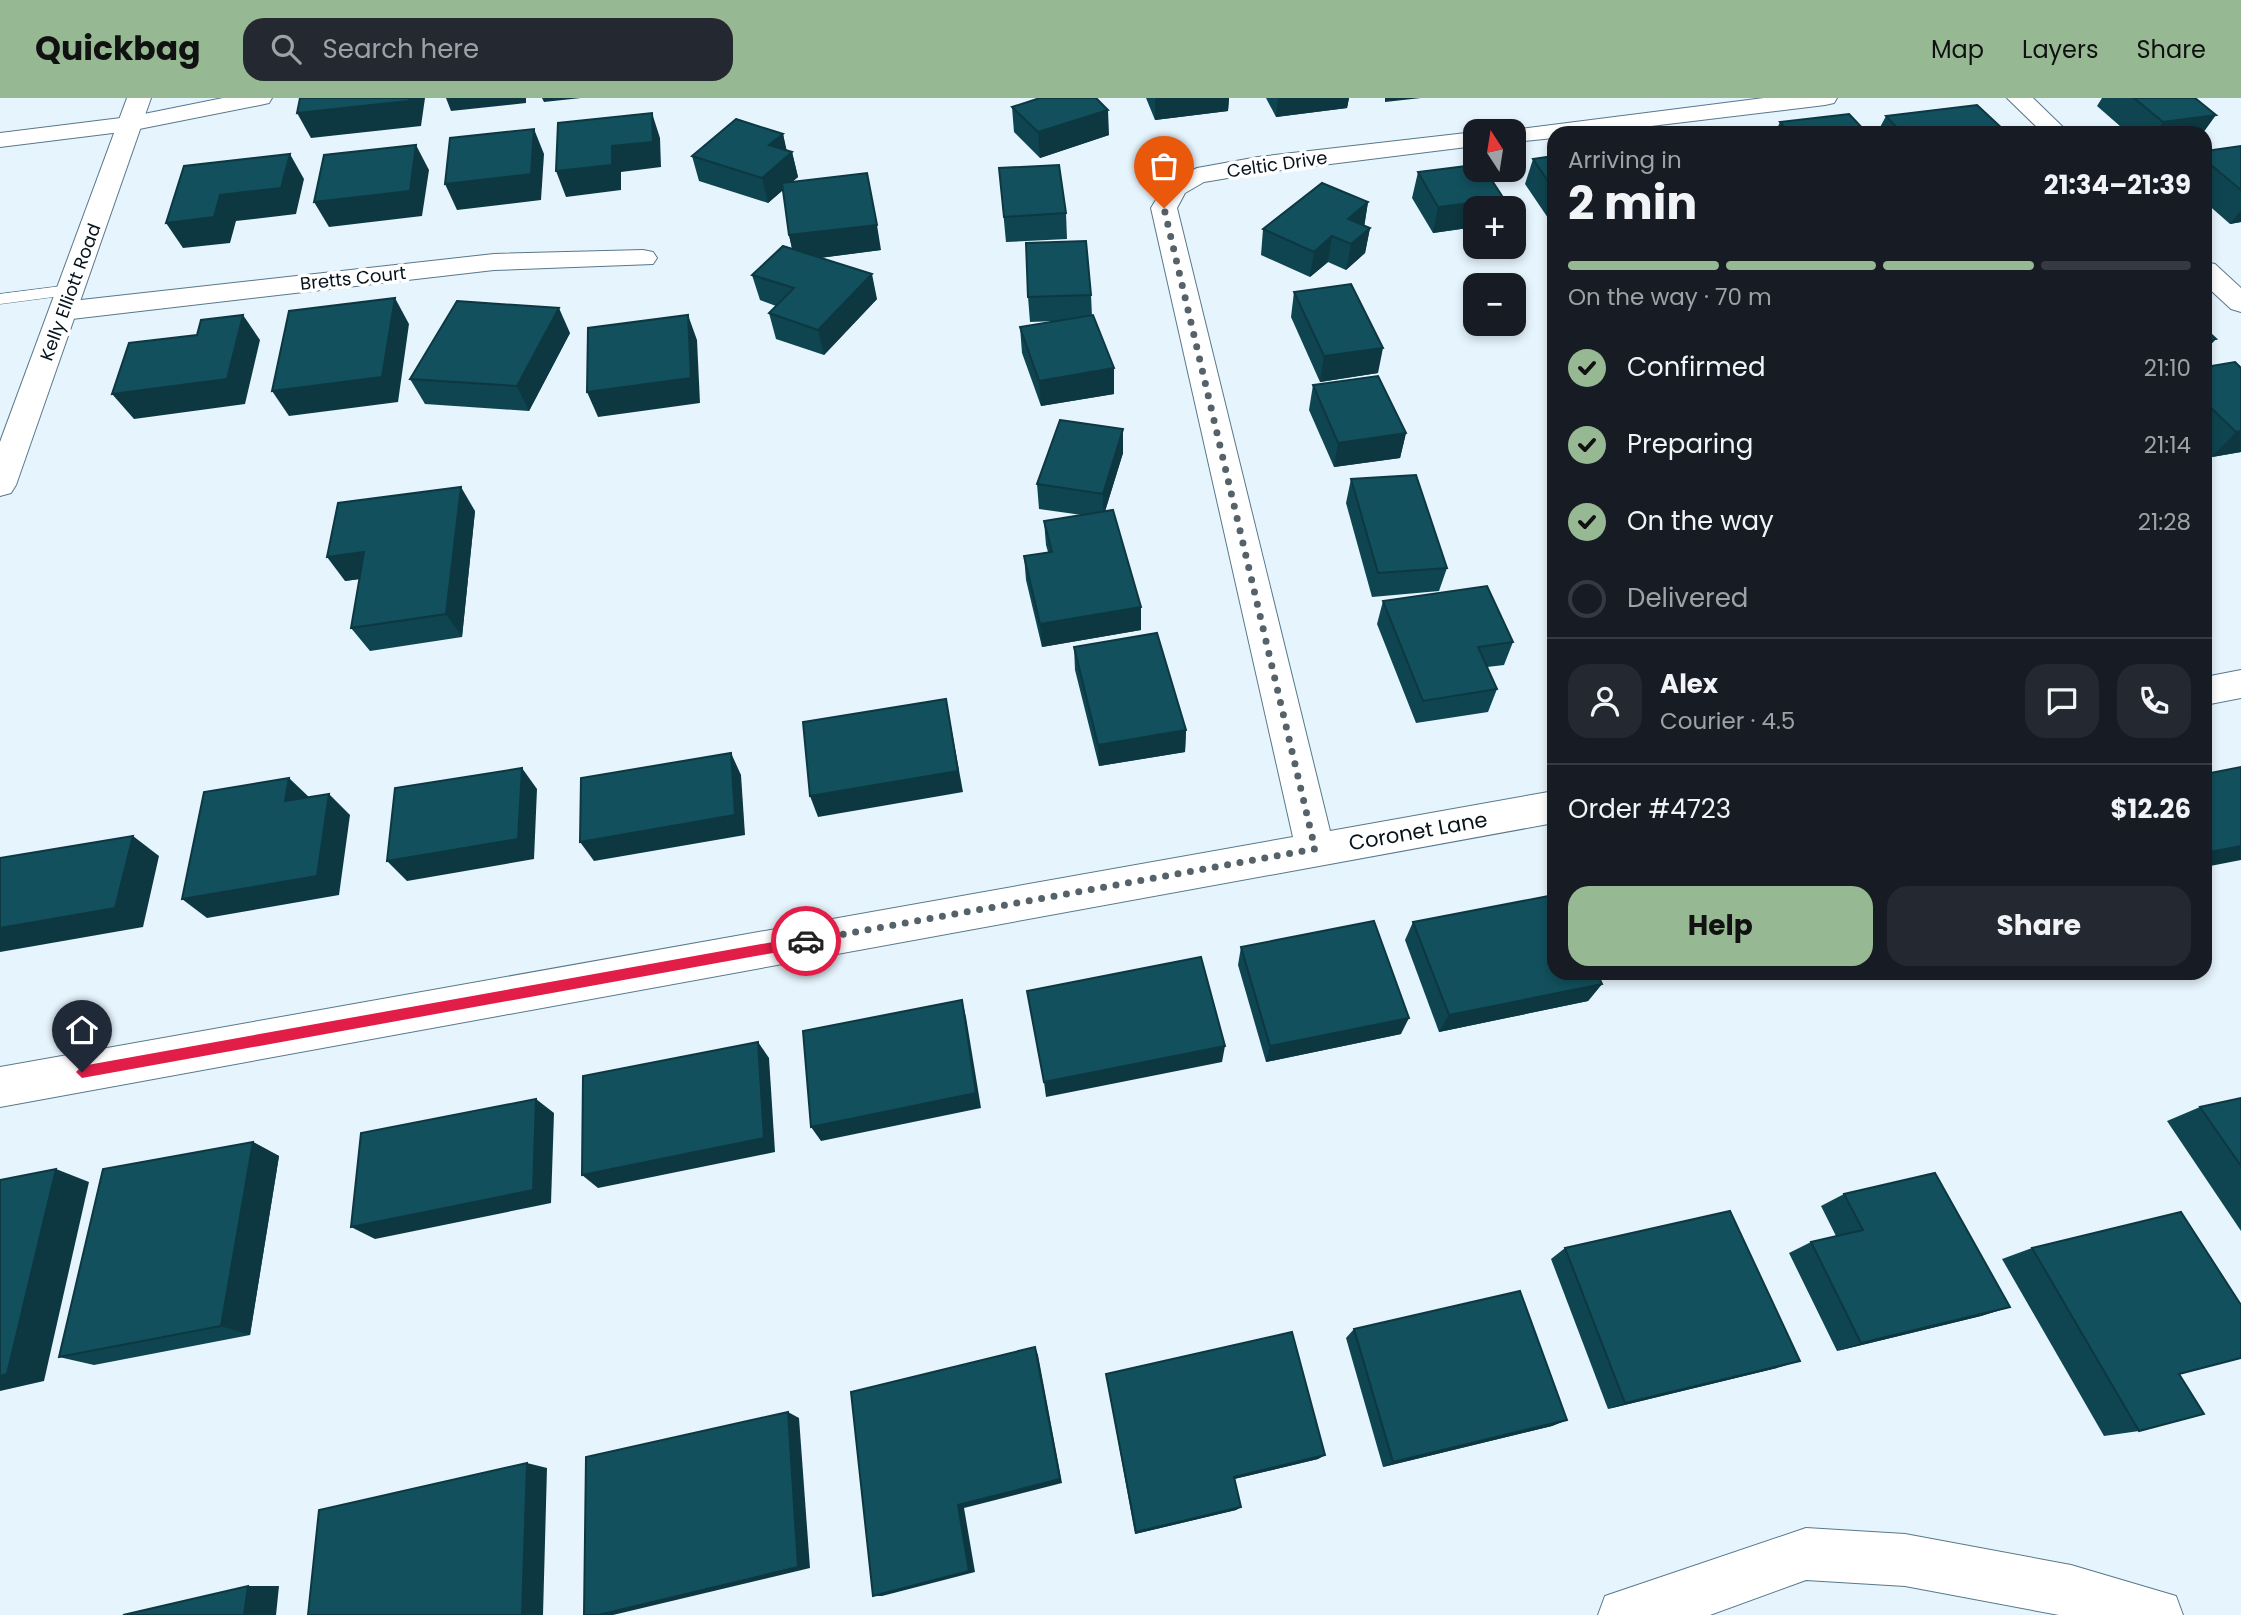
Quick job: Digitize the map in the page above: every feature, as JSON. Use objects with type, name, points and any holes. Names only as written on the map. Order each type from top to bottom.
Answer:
[{"type":"street","name":"Kelly Elliott Road","points":[[0,485],[139,98]]},
{"type":"street","points":[[0,140],[129,124],[260,98]]},
{"type":"street","points":[[1590,126],[1825,98]]},
{"type":"street","points":[[2019,98],[2049,126]]},
{"type":"street","points":[[1526,134],[1547,131]]},
{"type":"street","name":"Celtic Drive","points":[[1315,849],[1164,208],[1175,188],[1197,176],[1258,165],[1463,140]]},
{"type":"street","name":"Bretts Court","points":[[67,301],[494,262],[643,258]]},
{"type":"street","points":[[2212,276],[2241,303]]},
{"type":"street","points":[[2212,690],[2241,684]]},
{"type":"street","name":"Coronet Lane","points":[[0,1087],[1547,808]]},
{"type":"street","points":[[1624,1615],[1673,1602],[1806,1554],[1905,1560],[2071,1591],[2157,1615]]},
{"type":"lane","points":[[0,299],[67,301]]},
{"type":"building","points":[[300,98],[410,98],[409,101],[297,113]]},
{"type":"building","points":[[1040,98],[1096,98],[1108,110],[1038,132],[1012,107]]},
{"type":"building","points":[[2134,98],[2195,98],[2216,115],[2163,122]]},
{"type":"building","points":[[1977,105],[2000,126],[1895,126],[1886,116]]},
{"type":"building","points":[[652,113],[653,142],[612,146],[612,165],[556,171],[558,123]]},
{"type":"building","points":[[1849,114],[1860,126],[1783,126],[1780,122]]},
{"type":"building","points":[[736,119],[783,134],[769,145],[792,152],[762,178],[692,156]]},
{"type":"building","points":[[534,129],[531,174],[445,184],[450,138]]},
{"type":"building","points":[[416,145],[410,191],[314,202],[324,155]]},
{"type":"building","points":[[2241,146],[2241,190],[2212,166],[2212,150]]},
{"type":"building","points":[[290,154],[281,188],[220,195],[214,217],[166,223],[184,166]]},
{"type":"building","points":[[1547,157],[1547,180],[1533,159]]},
{"type":"building","points":[[1059,165],[1066,213],[1004,217],[999,168]]},
{"type":"building","points":[[1463,166],[1463,182],[1493,182],[1502,196],[1463,196],[1463,204],[1438,207],[1418,172]]},
{"type":"building","points":[[867,173],[877,225],[789,235],[782,183]]},
{"type":"building","points":[[1322,183],[1368,202],[1348,219],[1370,228],[1351,244],[1332,236],[1314,252],[1263,229]]},
{"type":"building","points":[[1086,241],[1091,295],[1028,297],[1026,243]]},
{"type":"building","points":[[783,246],[872,274],[818,330],[769,313],[794,288],[752,275]]},
{"type":"building","points":[[1351,284],[1383,348],[1324,356],[1294,292]]},
{"type":"building","points":[[395,298],[382,377],[272,391],[289,311]]},
{"type":"building","points":[[457,301],[559,308],[517,386],[410,379]]},
{"type":"building","points":[[243,315],[227,379],[112,394],[129,343],[197,335],[201,320]]},
{"type":"building","points":[[688,315],[691,378],[587,392],[588,328]]},
{"type":"building","points":[[1093,315],[1114,368],[1039,381],[1020,327]]},
{"type":"building","points":[[2235,362],[2241,368],[2241,431],[2236,432],[2212,409],[2212,366]]},
{"type":"building","points":[[1378,376],[1406,433],[1338,443],[1313,385]]},
{"type":"building","points":[[1060,420],[1123,429],[1103,494],[1037,484]]},
{"type":"building","points":[[1416,475],[1447,568],[1378,573],[1351,479]]},
{"type":"building","points":[[461,487],[446,614],[351,628],[364,552],[327,557],[338,503]]},
{"type":"building","points":[[1113,510],[1141,607],[1040,624],[1024,556],[1052,552],[1044,521]]},
{"type":"building","points":[[1487,586],[1513,642],[1478,647],[1497,689],[1423,701],[1383,601]]},
{"type":"building","points":[[1157,633],[1186,730],[1098,745],[1074,647]]},
{"type":"building","points":[[946,699],[958,771],[810,796],[803,722]]},
{"type":"building","points":[[731,753],[735,815],[580,842],[581,778]]},
{"type":"building","points":[[2241,767],[2241,846],[2212,852],[2212,773]]},
{"type":"building","points":[[522,768],[518,839],[387,861],[395,788]]},
{"type":"building","points":[[289,778],[285,801],[329,794],[317,876],[182,899],[204,792]]},
{"type":"building","points":[[133,836],[115,908],[0,928],[0,858]]},
{"type":"building","points":[[1547,896],[1547,980],[1600,980],[1602,984],[1449,1015],[1413,922]]},
{"type":"building","points":[[1374,921],[1409,1018],[1270,1046],[1241,947]]},
{"type":"building","points":[[1201,957],[1225,1046],[1044,1082],[1027,991]]},
{"type":"building","points":[[962,1000],[976,1093],[811,1127],[803,1031]]},
{"type":"building","points":[[758,1042],[764,1138],[582,1175],[583,1076]]},
{"type":"building","points":[[2241,1098],[2241,1166],[2200,1107]]},
{"type":"building","points":[[536,1099],[533,1190],[351,1227],[361,1133]]},
{"type":"building","points":[[253,1142],[221,1326],[59,1357],[103,1169]]},
{"type":"building","points":[[56,1169],[7,1374],[0,1376],[0,1180]]},
{"type":"building","points":[[1935,1173],[2010,1307],[1861,1343],[1811,1242],[1863,1230],[1844,1194]]},
{"type":"building","points":[[1730,1211],[1800,1361],[1625,1403],[1565,1248]]},
{"type":"building","points":[[2181,1212],[2241,1305],[2241,1358],[2179,1374],[2204,1414],[2139,1431],[2032,1248]]},
{"type":"building","points":[[1520,1291],[1567,1420],[1393,1462],[1354,1329]]},
{"type":"building","points":[[1292,1332],[1325,1455],[1234,1477],[1241,1507],[1136,1532],[1106,1374]]},
{"type":"building","points":[[1035,1347],[1060,1479],[958,1505],[969,1571],[873,1596],[851,1392]]},
{"type":"building","points":[[788,1412],[798,1567],[598,1615],[584,1615],[586,1457]]},
{"type":"building","points":[[527,1463],[522,1615],[308,1615],[319,1510]]},
{"type":"building","points":[[248,1586],[244,1615],[123,1615]]},
{"type":"way so far","points":[[806,941],[1315,849],[1164,208]]},
{"type":"route","points":[[82,1072],[806,941]]}]
